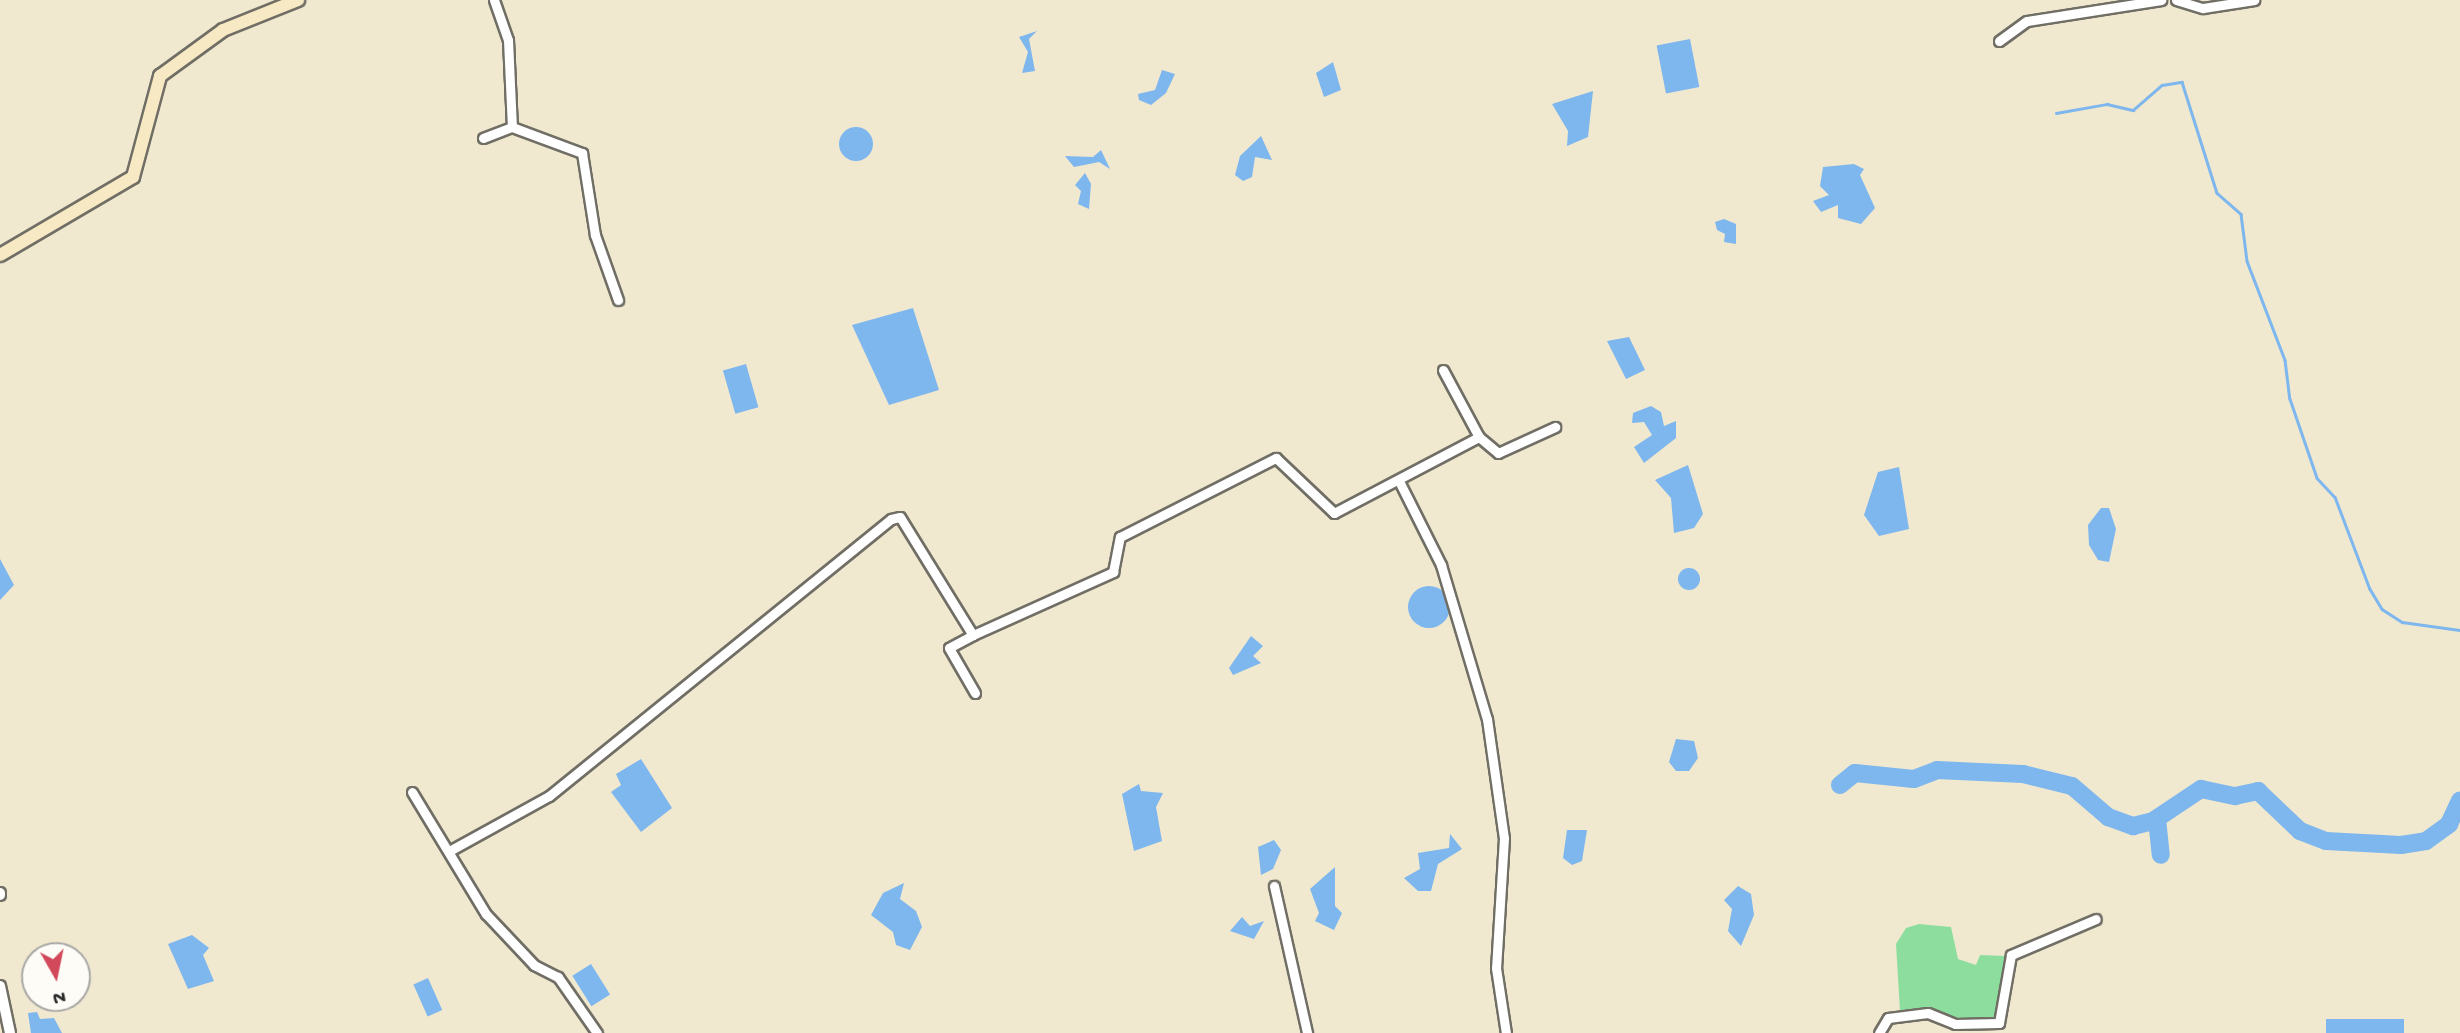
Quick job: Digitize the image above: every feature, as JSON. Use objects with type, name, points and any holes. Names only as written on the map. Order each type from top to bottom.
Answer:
[{"type":"main road","points":[[0,255],[133,177],[160,76],[223,30],[298,0]]},
{"type":"street","points":[[494,0],[508,40],[512,127]]},
{"type":"street","points":[[1999,41],[2027,21],[2161,0]]},
{"type":"street","points":[[2176,0],[2203,8],[2254,0]]},
{"type":"street","points":[[483,138],[512,127],[582,153],[595,235],[618,300]]},
{"type":"street","points":[[1443,370],[1479,437],[1500,454],[1555,427]]},
{"type":"street","points":[[975,693],[949,648],[972,635],[1113,572],[1120,537],[1276,458],[1329,513],[1399,481],[1479,437]]},
{"type":"street","points":[[1399,481],[1441,565],[1487,719],[1504,838],[1496,968],[1506,1033]]},
{"type":"street","points":[[451,850],[549,796],[891,519],[900,517],[972,635]]},
{"type":"street","points":[[412,792],[451,850],[486,914],[534,965],[558,977],[597,1033]]},
{"type":"street","points":[[1274,886],[1307,1033]]},
{"type":"street","points":[[1879,1033],[1888,1018],[1928,1013],[1955,1024],[1999,1023],[2011,954],[2096,919]]},
{"type":"street","points":[[0,986],[10,1033]]},
{"type":"green space","points":[[1919,924],[1951,927],[1958,959],[1976,965],[1980,955],[2005,956],[2001,1016],[1992,1022],[1900,1011],[1896,944],[1906,928]]},
{"type":"water","points":[[1037,31],[1029,39],[1035,71],[1022,73],[1028,52],[1019,37]]},
{"type":"water","points":[[1690,39],[1699,87],[1666,94],[1657,45]]},
{"type":"water","points":[[1333,62],[1341,90],[1324,97],[1316,73]]},
{"type":"water","points":[[1162,70],[1175,74],[1166,93],[1151,105],[1139,100],[1138,94],[1155,90]]},
{"type":"water","points":[[1593,91],[1588,137],[1567,146],[1568,131],[1552,104]]},
{"type":"water","points":[[856,127],[868,132],[873,144],[868,156],[856,161],[844,156],[839,144],[844,132]]},
{"type":"water","points":[[1261,136],[1272,160],[1255,157],[1252,177],[1243,181],[1235,175],[1240,156]]},
{"type":"water","points":[[1101,150],[1110,169],[1099,162],[1074,167],[1065,156],[1093,157]]},
{"type":"water","points":[[1854,164],[1864,169],[1860,175],[1875,208],[1861,224],[1838,218],[1838,205],[1821,212],[1813,201],[1829,195],[1820,186],[1823,167]]},
{"type":"water","points":[[1085,173],[1091,184],[1089,209],[1078,204],[1081,191],[1075,185]]},
{"type":"water","points":[[1724,219],[1736,224],[1736,244],[1724,242],[1725,234],[1717,230],[1715,222]]},
{"type":"water","points":[[913,308],[939,390],[889,405],[852,325]]},
{"type":"water","points":[[1629,337],[1645,370],[1626,379],[1607,341]]},
{"type":"water","points":[[746,364],[758,407],[735,414],[723,371]]},
{"type":"water","points":[[1651,406],[1661,412],[1664,426],[1676,421],[1676,438],[1644,463],[1634,447],[1652,435],[1644,422],[1632,423],[1633,413]]},
{"type":"water","points":[[1688,465],[1703,514],[1694,528],[1674,533],[1671,498],[1655,480]]},
{"type":"water","points":[[1899,467],[1909,529],[1879,536],[1864,515],[1878,472]]},
{"type":"water","points":[[2101,508],[2109,508],[2116,529],[2109,562],[2098,560],[2089,545],[2088,525]]},
{"type":"water","points":[[0,559],[14,585],[0,600]]},
{"type":"water","points":[[1689,568],[1699,575],[1700,579],[1693,589],[1689,590],[1679,583],[1678,579],[1685,569]]},
{"type":"water","points":[[1429,586],[1444,592],[1450,607],[1444,622],[1429,628],[1414,622],[1408,607],[1414,592]]},
{"type":"water","points":[[1251,636],[1263,646],[1253,656],[1261,663],[1233,675],[1229,668]]},
{"type":"water","points":[[1676,739],[1694,741],[1698,758],[1689,771],[1676,771],[1669,762]]},
{"type":"water","points":[[641,759],[672,808],[641,832],[611,792],[621,785],[616,774]]},
{"type":"water","points":[[1139,784],[1141,791],[1163,793],[1156,807],[1162,841],[1134,851],[1122,794]]},
{"type":"water","points":[[1567,830],[1587,830],[1582,861],[1572,865],[1563,858]]},
{"type":"water","points":[[1450,834],[1462,849],[1438,864],[1431,891],[1418,891],[1404,878],[1420,869],[1418,853],[1449,848]]},
{"type":"water","points":[[1274,840],[1281,850],[1273,869],[1261,875],[1258,847]]},
{"type":"water","points":[[1335,867],[1335,906],[1342,913],[1334,930],[1315,921],[1319,913],[1310,889]]},
{"type":"water","points":[[904,883],[900,899],[916,911],[922,927],[910,950],[896,945],[893,932],[871,915],[883,893]]},
{"type":"water","points":[[1738,886],[1751,894],[1754,915],[1741,946],[1728,931],[1732,909],[1724,900]]},
{"type":"water","points":[[1242,917],[1250,926],[1264,921],[1254,939],[1230,931]]},
{"type":"water","points":[[192,935],[209,948],[203,955],[214,981],[188,989],[168,944]]},
{"type":"water","points":[[591,964],[610,995],[591,1006],[572,976]]},
{"type":"water","points":[[428,978],[442,1010],[428,1016],[413,985]]},
{"type":"water","points":[[37,1012],[40,1019],[54,1018],[62,1033],[31,1033],[28,1013]]},
{"type":"water","points":[[2326,1019],[2404,1019],[2404,1033],[2326,1033]]},
{"type":"waterway","points":[[2056,113],[2107,104],[2133,110],[2162,85],[2182,82],[2217,193],[2241,214],[2247,261],[2285,360],[2290,399],[2317,478],[2335,497],[2370,589],[2382,609],[2402,622],[2460,630]]},
{"type":"waterway","points":[[1840,785],[1855,773],[1914,779],[1937,770],[2023,774],[2072,786],[2108,817],[2133,826],[2153,821],[2201,789],[2235,796],[2258,791],[2300,831],[2326,841],[2401,845],[2426,841],[2449,824],[2460,800]]},
{"type":"waterway","points":[[2157,819],[2161,855]]}]
